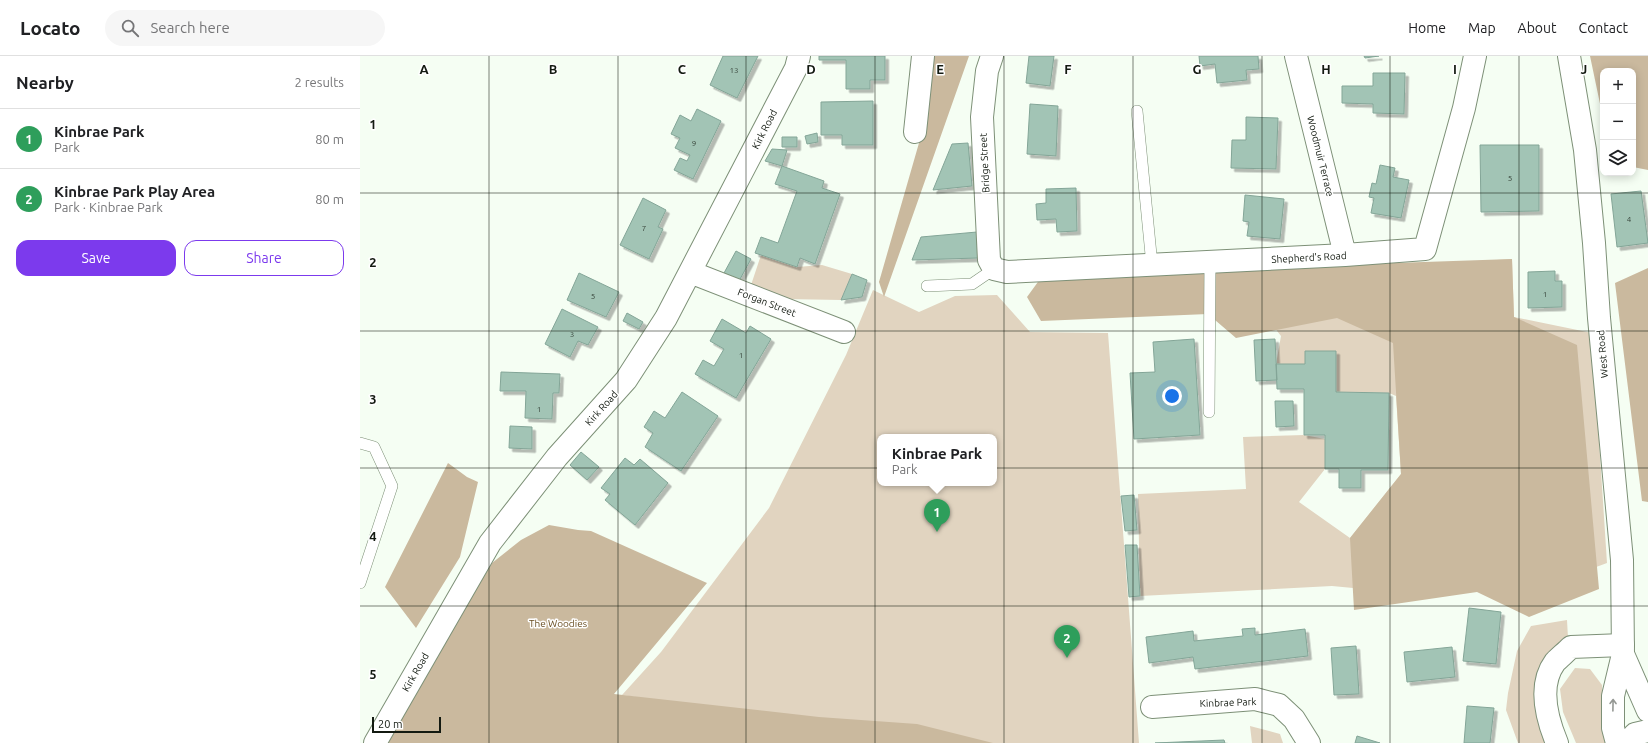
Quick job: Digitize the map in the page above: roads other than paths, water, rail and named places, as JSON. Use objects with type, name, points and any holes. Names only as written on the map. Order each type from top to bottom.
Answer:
[{"type":"street","name":"Kirk Road","points":[[375,743],[490,543],[557,457],[626,380],[666,318],[796,68],[798,56]]},
{"type":"street","points":[[915,132],[922,56]]},
{"type":"street","name":"Bridge Street","points":[[992,56],[987,70],[982,117],[989,260],[994,269]]},
{"type":"street","name":"Woodmuir Terrace","points":[[1296,56],[1345,255]]},
{"type":"street","name":"Shepherd's Road","points":[[994,269],[1006,272],[1345,255],[1425,249],[1464,108],[1475,56]]},
{"type":"street","name":"West Road","points":[[1569,56],[1585,150],[1593,235],[1599,318],[1622,560],[1623,649]]},
{"type":"street","name":"Forgan Street","points":[[690,272],[844,332]]},
{"type":"street","points":[[1557,743],[1546,707],[1547,682],[1555,663],[1572,647],[1623,649]]},
{"type":"street","points":[[1623,649],[1648,711]]},
{"type":"street","points":[[1617,743],[1613,728],[1613,696],[1623,649]]},
{"type":"street","name":"Kinbrae Park","points":[[1152,707],[1255,699],[1279,705],[1294,719],[1308,743]]},
{"type":"street","points":[[1627,743],[1635,734],[1648,731]]},
{"type":"lane","points":[[1137,111],[1152,265]]},
{"type":"lane","points":[[1209,412],[1210,262]]},
{"type":"lane","points":[[927,286],[972,284],[994,269]]},
{"type":"lane","points":[[360,443],[374,446],[392,486],[360,583]]},
{"type":"place","name":"Kinbrae Park","points":[[937,532]]},
{"type":"place","name":"Kinbrae Park Play Area","points":[[1067,658]]},
{"type":"park label","name":"The Woodies","points":[[558,623]]}]
